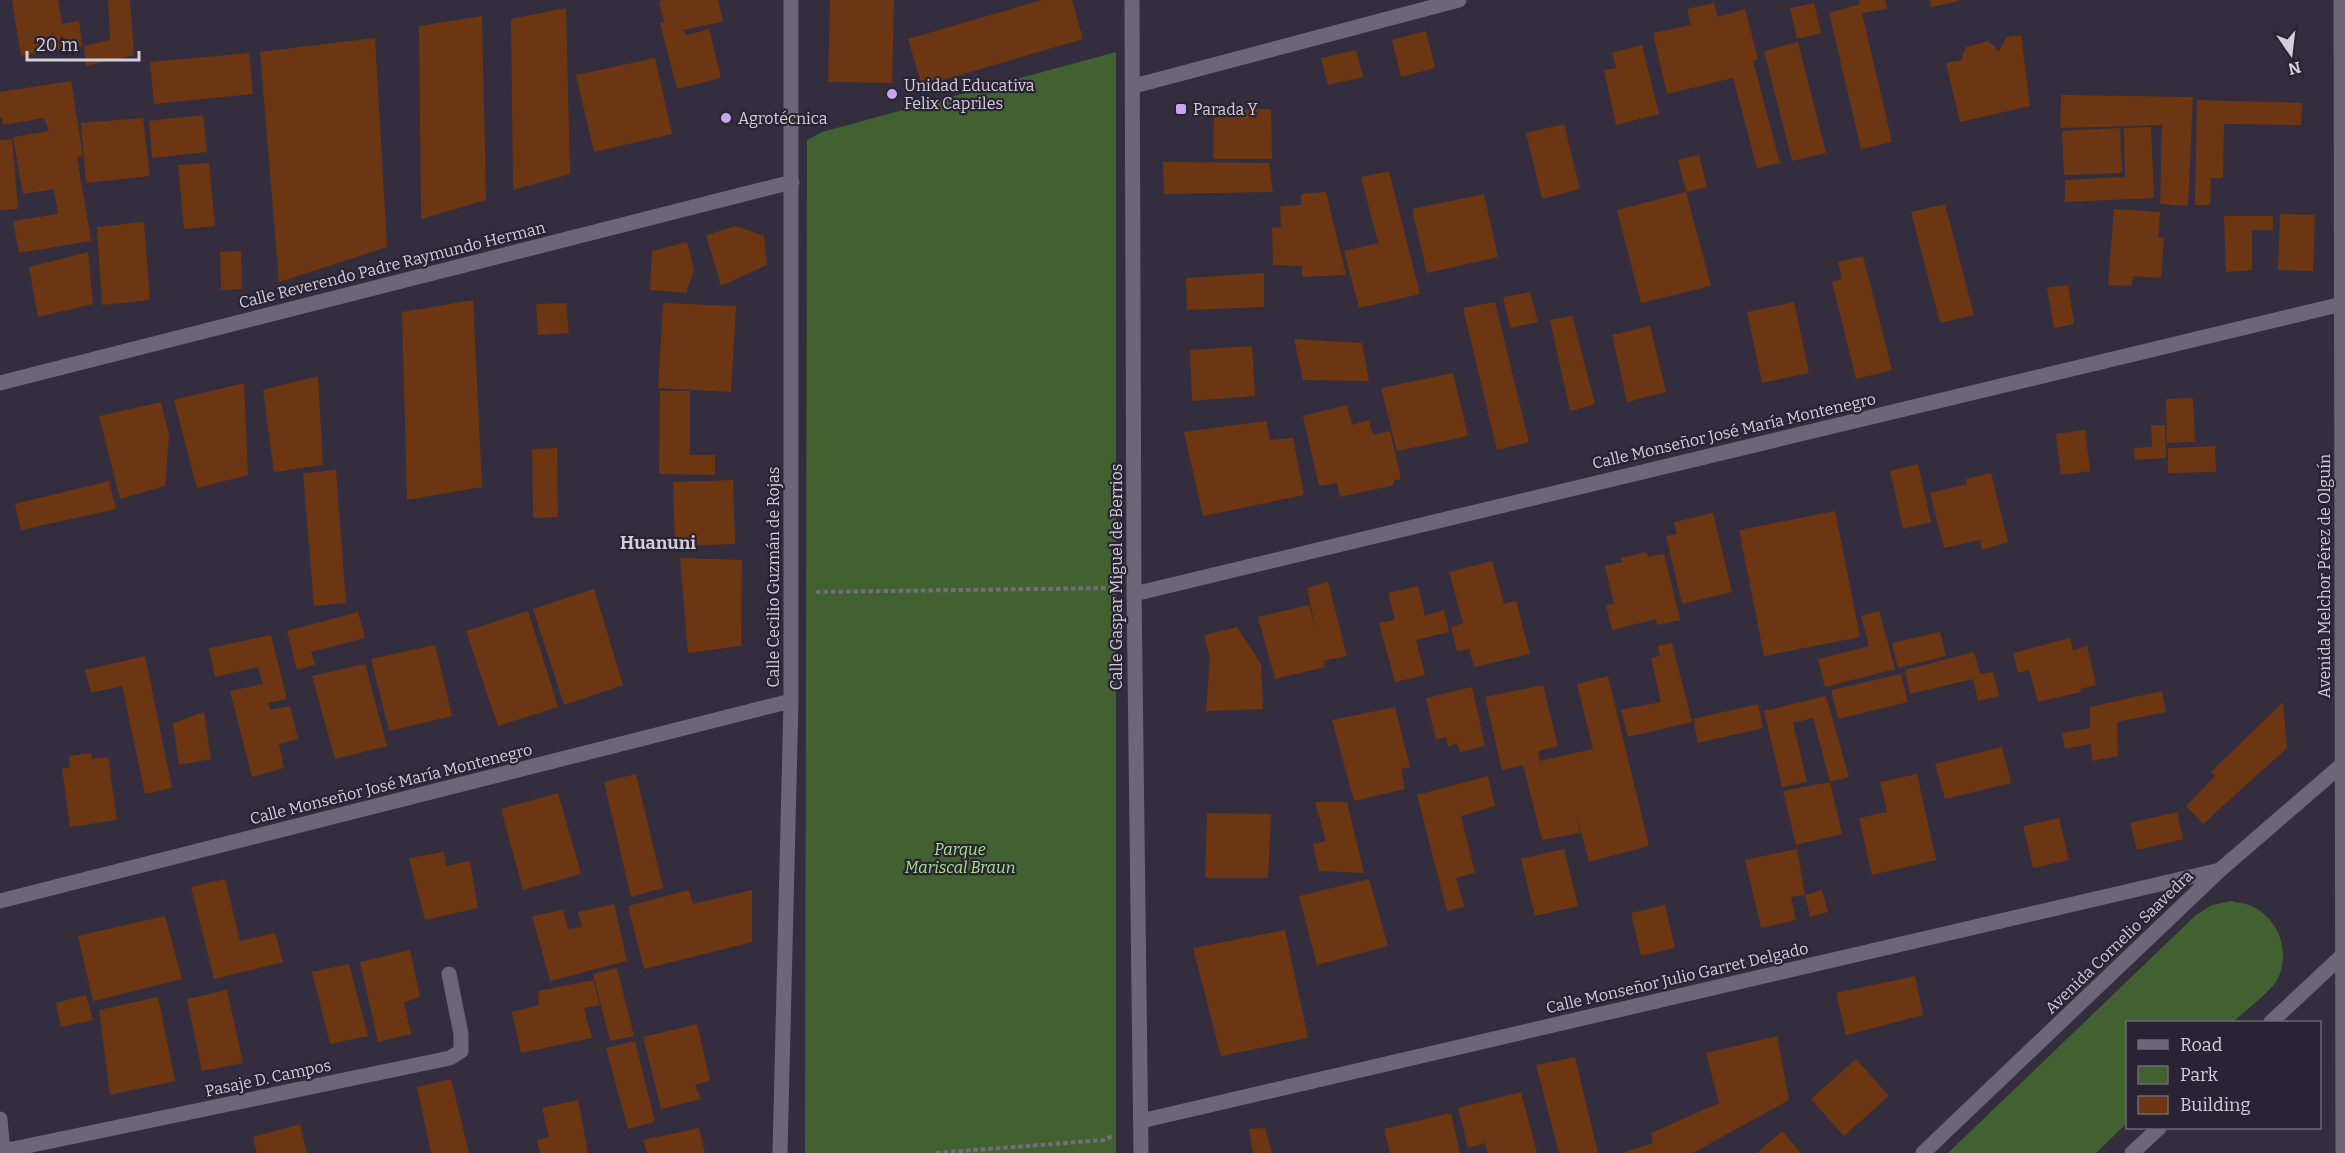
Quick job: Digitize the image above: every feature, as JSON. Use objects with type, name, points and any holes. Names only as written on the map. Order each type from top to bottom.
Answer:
[{"type":"street","name":"Calle Cecilio Guzmán de Rojas","points":[[780,1153],[791,702],[791,0]]},
{"type":"street","name":"Calle Gaspar Miguel de Berrios","points":[[1132,0],[1134,591],[1141,1153]]},
{"type":"street","points":[[1134,86],[1459,0]]},
{"type":"street","name":"Avenida Melchor Pérez de Olguín","points":[[2341,0],[2343,1153]]},
{"type":"street","name":"Calle Reverendo Padre Raymundo Herman","points":[[0,383],[792,182]]},
{"type":"street","name":"Calle Monseñor José María Montenegro","points":[[1134,591],[2342,304]]},
{"type":"street","name":"Calle Monseñor José María Montenegro","points":[[0,901],[791,702]]},
{"type":"street","name":"Avenida Cornelio Saavedra","points":[[1923,1153],[2220,870],[2343,764]]},
{"type":"street","name":"Calle Monseñor Julio Garret Delgado","points":[[1141,1121],[2220,870]]},
{"type":"street","points":[[2273,1021],[2344,954]]},
{"type":"street","name":"Pasaje D. Campos","points":[[3,1152],[450,1058],[461,1051],[461,1034],[449,974]]},
{"type":"street","points":[[0,1119],[3,1152]]},
{"type":"street","points":[[2132,1153],[2158,1129]]},
{"type":"path","points":[[791,593],[1134,591]]},
{"type":"path","points":[[936,1153],[1104,1140],[1141,1121]]},
{"type":"green space","name":"Parque Mariscal Braun","points":[[1116,52],[1116,1153],[805,1153],[807,140],[822,132]]},
{"type":"green space","points":[[2231,901],[2247,904],[2268,917],[2280,936],[2282,947],[2283,958],[2277,980],[2263,996],[2234,1021],[2126,1021],[2126,1124],[2096,1153],[1948,1153],[2196,915],[2212,905]]},
{"type":"building","points":[[12,0],[58,0],[62,24],[79,21],[82,46],[21,56]]},
{"type":"building","points":[[108,0],[130,0],[134,55],[86,66],[84,46],[110,40]]},
{"type":"building","points":[[718,0],[723,22],[682,30],[687,35],[709,29],[721,78],[677,89],[660,23],[664,22],[659,1]]},
{"type":"building","points":[[830,0],[894,0],[892,83],[828,82]]},
{"type":"building","points":[[1042,0],[1072,0],[1083,39],[922,86],[908,39]]},
{"type":"building","points":[[1859,0],[1885,0],[1887,9],[1862,13],[1892,142],[1861,149],[1829,13],[1860,4]]},
{"type":"building","points":[[1929,0],[1958,0],[1959,1],[1931,7]]},
{"type":"building","points":[[1714,3],[1718,17],[1745,9],[1758,59],[1753,61],[1780,163],[1757,168],[1733,78],[1667,94],[1653,33],[1691,25],[1687,9]]},
{"type":"building","points":[[1814,3],[1821,33],[1797,39],[1790,8]]},
{"type":"building","points":[[566,8],[570,174],[513,190],[511,19]]},
{"type":"building","points":[[482,16],[486,200],[421,219],[419,26]]},
{"type":"building","points":[[1426,31],[1435,68],[1401,77],[1392,40]]},
{"type":"building","points":[[2021,35],[2030,106],[1960,122],[1946,63],[1961,60],[1966,47],[1988,41],[1999,51],[2007,37]]},
{"type":"building","points":[[375,38],[387,247],[279,282],[260,52]]},
{"type":"building","points":[[1798,42],[1826,153],[1792,161],[1764,51]]},
{"type":"building","points":[[1642,45],[1659,114],[1616,125],[1604,70],[1616,68],[1612,53]]},
{"type":"building","points":[[1356,50],[1363,77],[1328,85],[1321,58]]},
{"type":"building","points":[[249,53],[253,94],[154,104],[150,62]]},
{"type":"building","points":[[655,58],[672,134],[594,152],[576,75]]},
{"type":"building","points":[[71,81],[83,156],[77,157],[91,241],[19,253],[13,221],[58,214],[54,189],[23,194],[13,137],[49,131],[44,118],[3,125],[2,118],[0,118],[0,92]]},
{"type":"building","points":[[2061,95],[2193,97],[2188,206],[2160,204],[2162,125],[2060,128]]},
{"type":"building","points":[[2197,100],[2302,103],[2301,125],[2224,124],[2223,178],[2211,178],[2210,205],[2195,205]]},
{"type":"building","points":[[1214,109],[1271,109],[1272,159],[1213,159]]},
{"type":"building","points":[[203,115],[207,152],[152,158],[149,121]]},
{"type":"building","points":[[143,118],[150,176],[86,183],[81,123]]},
{"type":"building","points":[[1564,124],[1580,189],[1542,199],[1526,133]]},
{"type":"building","points":[[2151,127],[2154,198],[2065,202],[2065,180],[2125,177],[2124,128]]},
{"type":"building","points":[[2120,128],[2122,173],[2064,175],[2062,131]]},
{"type":"building","points":[[12,139],[18,209],[0,210],[0,140]]},
{"type":"building","points":[[1699,155],[1707,187],[1686,192],[1678,160]]},
{"type":"building","points":[[1163,162],[1269,163],[1273,192],[1164,194]]},
{"type":"building","points":[[209,163],[215,226],[184,229],[178,165]]},
{"type":"building","points":[[1389,171],[1420,294],[1359,308],[1344,251],[1378,243],[1361,177]]},
{"type":"building","points":[[1326,192],[1346,275],[1302,277],[1302,266],[1273,265],[1272,228],[1281,227],[1280,206],[1301,205],[1301,194]]},
{"type":"building","points":[[1686,192],[1711,286],[1641,303],[1617,210]]},
{"type":"building","points":[[1484,194],[1498,257],[1427,273],[1412,209]]},
{"type":"building","points":[[1945,204],[1974,315],[1940,323],[1911,212]]},
{"type":"building","points":[[2114,209],[2160,212],[2158,238],[2164,238],[2161,278],[2133,276],[2132,286],[2108,285]]},
{"type":"building","points":[[2280,214],[2315,215],[2313,271],[2278,270]]},
{"type":"building","points":[[2224,216],[2273,216],[2273,230],[2252,230],[2252,270],[2226,272]]},
{"type":"building","points":[[144,222],[150,300],[102,305],[97,227]]},
{"type":"building","points":[[736,226],[764,236],[767,265],[721,286],[706,235]]},
{"type":"building","points":[[687,242],[694,270],[686,293],[650,290],[652,251]]},
{"type":"building","points":[[241,251],[242,289],[221,290],[220,252]]},
{"type":"building","points":[[88,252],[93,304],[38,317],[29,267]]},
{"type":"building","points":[[1863,256],[1892,370],[1856,379],[1832,282],[1842,279],[1838,262]]},
{"type":"building","points":[[1264,273],[1264,307],[1187,310],[1186,278]]},
{"type":"building","points":[[2068,285],[2074,324],[2054,328],[2047,288]]},
{"type":"building","points":[[1530,292],[1538,322],[1510,328],[1503,297]]},
{"type":"building","points":[[473,300],[482,487],[407,500],[402,312]]},
{"type":"building","points":[[1495,302],[1529,442],[1497,450],[1463,308]]},
{"type":"building","points":[[1794,302],[1809,373],[1762,383],[1747,312]]},
{"type":"building","points":[[566,303],[569,333],[538,335],[536,304]]},
{"type":"building","points":[[663,303],[736,306],[731,392],[658,388]]},
{"type":"building","points":[[1572,316],[1595,404],[1570,411],[1550,320]]},
{"type":"building","points":[[1650,326],[1666,392],[1627,402],[1612,335]]},
{"type":"building","points":[[1294,339],[1362,343],[1369,381],[1303,380]]},
{"type":"building","points":[[1252,346],[1255,396],[1192,401],[1190,350]]},
{"type":"building","points":[[1453,373],[1468,436],[1397,451],[1381,388]]},
{"type":"building","points":[[318,376],[323,465],[274,472],[263,390]]},
{"type":"building","points":[[244,383],[248,475],[197,488],[174,400]]},
{"type":"building","points":[[660,391],[690,391],[690,455],[715,455],[715,475],[659,474]]},
{"type":"building","points":[[2193,398],[2195,442],[2167,443],[2166,399]]},
{"type":"building","points":[[161,402],[169,436],[165,486],[120,499],[99,416]]},
{"type":"building","points":[[1347,405],[1352,425],[1369,420],[1373,435],[1390,431],[1401,479],[1393,481],[1394,485],[1340,497],[1337,483],[1319,486],[1303,416]]},
{"type":"building","points":[[1266,421],[1270,440],[1293,438],[1304,495],[1203,516],[1184,432]]},
{"type":"building","points":[[2151,425],[2165,425],[2166,458],[2135,460],[2134,448],[2152,447]]},
{"type":"building","points":[[2085,430],[2090,471],[2061,475],[2056,434]]},
{"type":"building","points":[[2215,446],[2216,472],[2168,473],[2168,448]]},
{"type":"building","points":[[557,448],[558,517],[533,518],[532,449]]},
{"type":"building","points":[[1918,464],[1931,522],[1903,529],[1890,471]]},
{"type":"building","points":[[336,470],[346,603],[314,606],[303,473]]},
{"type":"building","points":[[1991,473],[2008,542],[1982,550],[1980,540],[1944,548],[1930,493],[1967,484],[1966,479]]},
{"type":"building","points":[[733,480],[735,544],[675,546],[673,482]]},
{"type":"building","points":[[109,481],[116,509],[21,530],[15,504]]},
{"type":"building","points":[[1835,511],[1860,637],[1764,656],[1739,530]]},
{"type":"building","points":[[1713,513],[1732,592],[1682,604],[1666,536],[1677,534],[1674,522]]},
{"type":"building","points":[[1646,552],[1648,557],[1664,554],[1680,620],[1657,625],[1656,619],[1612,630],[1606,605],[1614,604],[1605,566],[1623,562],[1621,558]]},
{"type":"building","points":[[680,558],[742,560],[741,646],[688,653]]},
{"type":"building","points":[[1492,561],[1504,604],[1516,601],[1530,654],[1474,667],[1469,649],[1457,652],[1451,627],[1463,623],[1449,572]]},
{"type":"building","points":[[1328,582],[1347,656],[1323,661],[1325,667],[1275,679],[1258,617],[1309,605],[1316,631],[1307,588]]},
{"type":"building","points":[[1418,586],[1425,616],[1444,610],[1449,632],[1416,640],[1425,675],[1395,682],[1379,623],[1395,620],[1388,593]]},
{"type":"building","points":[[594,589],[623,685],[564,705],[533,609]]},
{"type":"building","points":[[528,611],[558,707],[498,726],[466,631]]},
{"type":"building","points":[[1879,611],[1895,669],[1825,687],[1818,659],[1869,646],[1861,616]]},
{"type":"building","points":[[358,612],[365,638],[311,652],[315,665],[297,670],[287,631]]},
{"type":"building","points":[[1237,627],[1261,664],[1263,709],[1206,711],[1210,658],[1204,635]]},
{"type":"building","points":[[1940,632],[1946,656],[1898,668],[1892,643]]},
{"type":"building","points":[[271,635],[287,699],[268,703],[270,710],[290,706],[298,739],[279,744],[284,768],[252,777],[230,691],[263,684],[258,667],[215,677],[209,648]]},
{"type":"building","points":[[2070,638],[2073,650],[2087,646],[2096,685],[2080,689],[2081,692],[2038,702],[2029,670],[2018,673],[2013,653]]},
{"type":"building","points":[[1672,643],[1692,722],[1628,737],[1621,710],[1661,702],[1651,658],[1660,656],[1658,646]]},
{"type":"building","points":[[435,645],[452,716],[389,731],[371,659]]},
{"type":"building","points":[[1974,652],[1980,674],[1993,672],[1999,696],[1978,701],[1973,679],[1910,694],[1905,670]]},
{"type":"building","points":[[145,656],[172,788],[145,794],[122,686],[91,693],[85,670]]},
{"type":"building","points":[[365,664],[387,746],[335,759],[312,676]]},
{"type":"building","points":[[1901,674],[1908,702],[1838,719],[1831,690]]},
{"type":"building","points":[[1608,676],[1649,846],[1589,862],[1576,814],[1580,833],[1542,840],[1523,765],[1502,770],[1485,697],[1543,685],[1558,746],[1538,751],[1540,761],[1593,749],[1577,684]]},
{"type":"building","points":[[1472,687],[1485,746],[1460,752],[1457,743],[1448,746],[1446,737],[1436,740],[1426,698]]},
{"type":"building","points":[[2162,691],[2166,712],[2117,722],[2118,756],[2092,761],[2091,744],[2065,749],[2062,733],[2090,728],[2090,707]]},
{"type":"building","points":[[1826,696],[1849,777],[1830,782],[1813,718],[1793,723],[1807,782],[1782,787],[1764,711]]},
{"type":"building","points":[[2283,702],[2287,748],[2203,824],[2186,806],[2215,776],[2211,772]]},
{"type":"building","points":[[1758,704],[1763,728],[1698,743],[1693,719]]},
{"type":"building","points":[[1395,707],[1410,767],[1401,769],[1405,789],[1354,801],[1332,720]]},
{"type":"building","points":[[204,712],[211,759],[179,765],[173,723]]},
{"type":"building","points":[[2002,747],[2011,783],[1945,799],[1935,764]]},
{"type":"building","points":[[91,753],[92,759],[108,757],[117,820],[70,827],[62,769],[70,767],[69,756]]},
{"type":"building","points":[[636,774],[663,888],[631,897],[604,782]]},
{"type":"building","points":[[1917,774],[1936,860],[1872,875],[1859,818],[1887,812],[1880,782]]},
{"type":"building","points":[[1488,776],[1495,806],[1461,816],[1475,873],[1456,878],[1464,907],[1447,911],[1417,795]]},
{"type":"building","points":[[1830,782],[1842,834],[1796,845],[1783,791]]},
{"type":"building","points":[[558,793],[581,874],[523,890],[501,809]]},
{"type":"building","points":[[1315,802],[1347,802],[1364,873],[1319,871],[1313,844],[1326,841]]},
{"type":"building","points":[[2177,812],[2183,839],[2137,850],[2130,823]]},
{"type":"building","points":[[1207,813],[1271,814],[1268,878],[1205,878]]},
{"type":"building","points":[[2059,818],[2069,860],[2033,868],[2023,826]]},
{"type":"building","points":[[1564,849],[1578,906],[1535,916],[1521,859]]},
{"type":"building","points":[[1797,849],[1805,895],[1791,897],[1796,920],[1761,928],[1745,860]]},
{"type":"building","points":[[444,852],[446,866],[470,861],[478,908],[425,920],[409,858]]},
{"type":"building","points":[[225,879],[240,941],[275,933],[283,962],[214,979],[191,887]]},
{"type":"building","points":[[1369,879],[1388,946],[1317,965],[1299,896]]},
{"type":"building","points":[[689,890],[693,904],[752,890],[752,942],[644,969],[628,906]]},
{"type":"building","points":[[1822,890],[1828,912],[1810,917],[1805,895]]},
{"type":"building","points":[[614,904],[627,961],[550,981],[532,916],[563,910],[568,929],[582,927],[578,912]]},
{"type":"building","points":[[1665,905],[1675,948],[1641,956],[1631,913]]},
{"type":"building","points":[[165,916],[182,979],[93,1001],[78,936]]},
{"type":"building","points":[[1285,930],[1308,1038],[1221,1056],[1193,948]]},
{"type":"building","points":[[410,950],[420,997],[404,1002],[411,1034],[378,1042],[360,962]]},
{"type":"building","points":[[349,964],[368,1036],[330,1044],[312,972]]},
{"type":"building","points":[[617,968],[634,1036],[610,1041],[593,974]]},
{"type":"building","points":[[1915,976],[1923,1015],[1846,1035],[1836,993]]},
{"type":"building","points":[[593,980],[600,1005],[584,1008],[592,1038],[521,1053],[512,1012],[539,1005],[538,991]]},
{"type":"building","points":[[227,990],[243,1063],[202,1071],[187,999]]},
{"type":"building","points":[[86,995],[93,1020],[61,1027],[56,1003]]},
{"type":"building","points":[[158,997],[175,1081],[110,1095],[99,1010]]},
{"type":"building","points":[[697,1024],[710,1080],[695,1085],[701,1099],[661,1109],[643,1037]]},
{"type":"building","points":[[1777,1036],[1789,1100],[1693,1153],[1623,1153],[1653,1143],[1651,1133],[1719,1103],[1706,1053]]},
{"type":"building","points":[[635,1041],[655,1122],[628,1129],[606,1048]]},
{"type":"building","points":[[1575,1057],[1598,1153],[1559,1153],[1536,1065]]},
{"type":"building","points":[[1856,1059],[1889,1096],[1844,1136],[1811,1099]]},
{"type":"building","points":[[451,1079],[469,1153],[431,1153],[417,1087]]},
{"type":"building","points":[[1521,1092],[1537,1153],[1488,1153],[1485,1143],[1468,1148],[1458,1108]]},
{"type":"building","points":[[578,1100],[588,1153],[540,1153],[537,1140],[549,1137],[542,1108]]},
{"type":"building","points":[[1451,1113],[1460,1153],[1390,1153],[1384,1129]]},
{"type":"building","points":[[300,1124],[307,1153],[257,1153],[253,1137]]},
{"type":"building","points":[[699,1128],[705,1153],[647,1153],[643,1140]]},
{"type":"building","points":[[1265,1128],[1272,1153],[1253,1153],[1249,1129]]},
{"type":"building","points":[[1782,1131],[1801,1153],[1757,1153]]},
{"type":"place","name":"Unidad Educativa Felix Capriles","points":[[892,94]]},
{"type":"place","name":"Parada Y","points":[[1181,109]]},
{"type":"place","name":"Agrotécnica","points":[[726,118]]},
{"type":"district","name":"Huanuni","points":[[658,543]]}]
